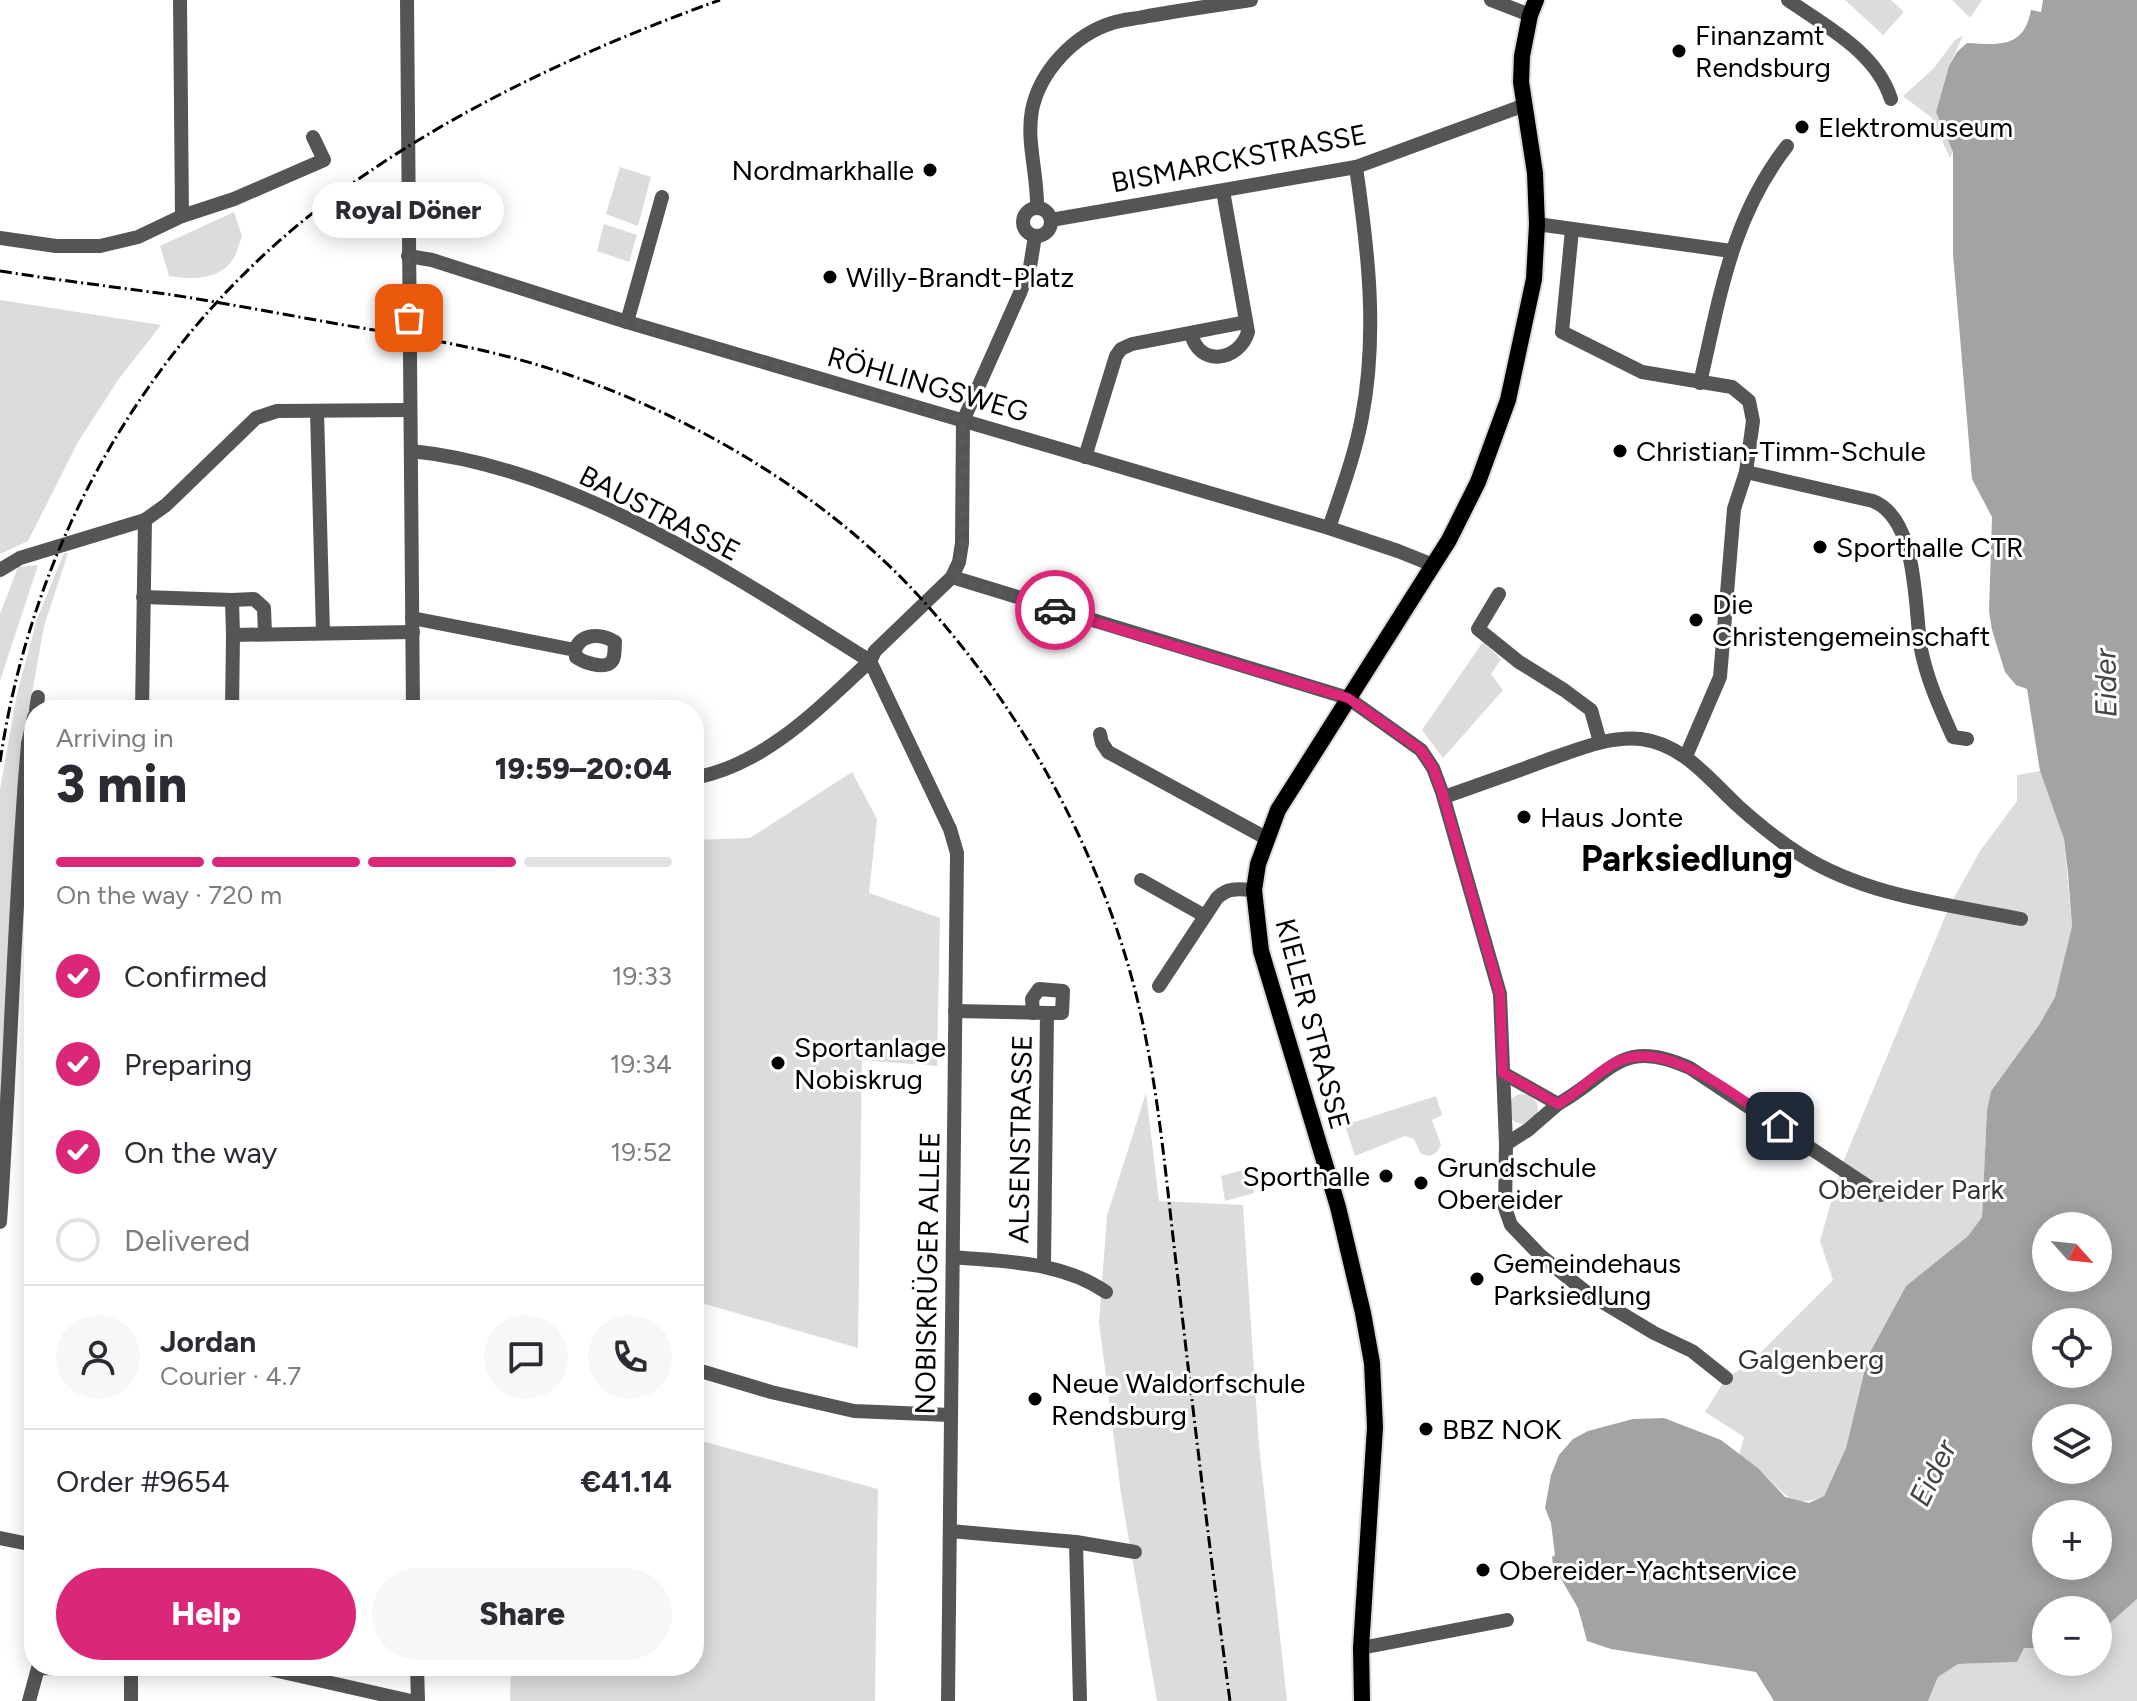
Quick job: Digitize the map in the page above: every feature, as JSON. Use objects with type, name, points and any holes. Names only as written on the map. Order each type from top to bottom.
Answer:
[{"type":"main road","name":"KIELER STRASSE","points":[[1362,1701],[1361,1648],[1375,1427],[1372,1363],[1338,1207],[1261,951],[1254,890],[1258,864],[1278,810],[1465,510],[1508,400],[1534,279],[1537,224],[1535,173],[1521,82],[1522,56],[1533,8]]},
{"type":"street","points":[[180,0],[182,216]]},
{"type":"street","points":[[407,0],[413,700]]},
{"type":"street","points":[[1037,208],[1038,184],[1031,143],[1032,110],[1041,85],[1057,59],[1084,37],[1112,23],[1251,0]]},
{"type":"street","points":[[1491,0],[1533,8]]},
{"type":"street","points":[[1788,0],[1863,53],[1885,79],[1891,99]]},
{"type":"street","name":"BISMARCKSTRASSE","points":[[1051,220],[1356,167],[1525,105]]},
{"type":"street","points":[[0,238],[56,246],[100,246],[138,237],[182,216],[234,199],[324,160],[313,137]]},
{"type":"street","points":[[1700,383],[1731,251],[1752,198],[1787,146]]},
{"type":"street","points":[[1329,528],[1350,466],[1369,367],[1371,300],[1367,241],[1356,167]]},
{"type":"street","points":[[1191,333],[1199,352],[1210,357],[1222,356],[1238,348],[1248,332],[1223,191]]},
{"type":"street","points":[[627,322],[662,197]]},
{"type":"street","points":[[1037,208],[1048,213],[1051,220],[1046,233],[1035,236],[1025,229],[1023,221],[1029,210],[1037,208]]},
{"type":"street","points":[[1537,224],[1731,251]]},
{"type":"street","points":[[1572,230],[1562,332],[1642,372],[1732,387],[1749,401],[1753,421],[1746,472],[1734,509],[1720,677],[1686,756]]},
{"type":"street","points":[[704,774],[745,760],[778,741],[870,661],[875,651],[952,577],[959,562],[962,543],[963,421],[1020,293],[1030,267],[1035,236]]},
{"type":"street","name":"RÖHLINGSWEG","points":[[408,256],[432,260],[627,322],[1329,528],[1433,565]]},
{"type":"street","points":[[1085,457],[1116,356],[1121,349],[1132,344],[1246,322]]},
{"type":"street","points":[[0,570],[20,558],[145,520],[166,505],[256,418],[277,411],[410,410]]},
{"type":"street","points":[[317,411],[323,633]]},
{"type":"street","name":"BAUSTRASSE","points":[[411,451],[444,454],[510,473],[633,521],[870,661]]},
{"type":"street","points":[[1746,472],[1873,501],[1887,509],[1909,558],[1921,650],[1931,688],[1953,737],[1967,739]]},
{"type":"street","points":[[142,700],[145,520]]},
{"type":"street","points":[[952,577],[1348,698],[1421,750],[1433,768],[1444,797],[1500,994],[1506,1144],[1505,1208],[1517,1233],[1586,1292],[1654,1333],[1692,1351],[1726,1378]]},
{"type":"street","points":[[1499,594],[1478,629],[1519,662],[1591,710],[1600,742]]},
{"type":"street","points":[[143,597],[254,599],[264,608],[265,634]]},
{"type":"street","points":[[232,600],[232,700]]},
{"type":"street","points":[[233,635],[323,633],[413,625],[575,650]]},
{"type":"street","name":"NOBISKRÜGER ALLEE","points":[[870,661],[950,829],[957,853],[948,1701]]},
{"type":"street","points":[[1100,734],[1108,752],[1266,838]]},
{"type":"street","points":[[1444,797],[1600,742],[1640,739],[1665,744],[1686,756],[1749,815],[1801,855],[1828,869],[1878,889],[2021,919]]},
{"type":"street","points":[[0,1222],[24,796]]},
{"type":"street","points":[[1141,880],[1205,916]]},
{"type":"street","points":[[1159,986],[1224,891],[1254,890]]},
{"type":"street","name":"ALSENSTRASSE","points":[[955,1011],[1040,1013],[1044,1265]]},
{"type":"street","points":[[1506,1144],[1614,1063],[1628,1057],[1663,1057],[1703,1076],[1881,1195]]},
{"type":"street","points":[[1503,1073],[1558,1104]]},
{"type":"street","name":"ALSENSTRASSE","points":[[953,1257],[1044,1265],[1088,1280],[1106,1292]]},
{"type":"street","points":[[704,1372],[771,1392],[854,1411],[950,1415]]},
{"type":"street","points":[[950,1531],[1076,1542],[1135,1552]]},
{"type":"street","points":[[0,1538],[24,1543]]},
{"type":"street","points":[[1076,1542],[1080,1701]]},
{"type":"street","points":[[1361,1648],[1507,1620]]},
{"type":"street","points":[[29,1701],[36,1676]]},
{"type":"street","points":[[131,1676],[131,1701]]},
{"type":"street","points":[[300,1676],[411,1701]]},
{"type":"street","points":[[417,1676],[418,1701]]},
{"type":"green space","points":[[1845,0],[1891,0],[1904,12],[1883,35]]},
{"type":"green space","points":[[1952,0],[1982,0],[1970,18]]},
{"type":"green space","points":[[1963,36],[1949,66],[1936,112],[1953,152],[1950,158],[1932,118],[1903,96],[1933,69],[1955,40]]},
{"type":"green space","points":[[620,167],[651,177],[638,226],[606,214]]},
{"type":"green space","points":[[234,212],[242,236],[234,258],[226,267],[203,277],[169,276],[160,246]]},
{"type":"green space","points":[[604,224],[637,235],[629,262],[597,251]]},
{"type":"green space","points":[[0,300],[161,325],[118,380],[78,442],[28,541],[0,554]]},
{"type":"green space","points":[[64,553],[68,553],[44,626],[31,700],[24,700],[24,754],[0,1135],[0,789],[17,694],[37,619]]},
{"type":"green space","points":[[38,565],[0,681],[0,614],[18,567]]},
{"type":"green space","points":[[1483,642],[1501,659],[1491,674],[1503,690],[1443,758],[1422,730]]},
{"type":"green space","name":"Obereider Park","points":[[2040,771],[2064,839],[2072,926],[2055,997],[2039,1025],[1991,1091],[1987,1110],[1982,1217],[1968,1236],[1906,1286],[1868,1356],[1846,1448],[1824,1496],[1795,1500],[1739,1456],[1744,1437],[1705,1412],[1726,1378],[1749,1364],[1833,1280],[1820,1241],[1841,1167],[1950,905],[1980,851],[2017,801],[2017,775]]},
{"type":"green space","name":"Sportanlage Nobiskrug","points":[[852,772],[877,819],[869,893],[940,918],[937,1066],[862,1060],[858,1348],[704,1304],[704,840],[750,838]]},
{"type":"green space","points":[[1146,1093],[1159,1201],[1243,1205],[1259,1446],[1287,1701],[1157,1701],[1121,1494],[1099,1322],[1107,1216]]},
{"type":"green space","points":[[1523,1094],[1534,1098],[1538,1109],[1534,1120],[1523,1124],[1512,1120],[1508,1109],[1512,1098]]},
{"type":"green space","points":[[1436,1096],[1442,1115],[1432,1120],[1441,1145],[1437,1152],[1430,1156],[1421,1154],[1414,1139],[1405,1136],[1355,1156],[1345,1125]]},
{"type":"green space","points":[[1250,1168],[1254,1193],[1225,1201],[1221,1176]]},
{"type":"green space","points":[[704,1442],[878,1489],[875,1701],[510,1701],[511,1676],[704,1676]]},
{"type":"green space","points":[[2137,1599],[2137,1701],[1928,1701],[1938,1677],[1958,1664],[2017,1662],[2024,1648],[2032,1648],[2032,1676],[2112,1676],[2112,1621]]},
{"type":"water","name":"Eider","points":[[2043,0],[2137,0],[2137,1599],[2112,1621],[2112,1596],[2032,1596],[2032,1648],[2024,1648],[2017,1662],[1958,1664],[1938,1677],[1928,1701],[1774,1701],[1756,1672],[1611,1649],[1587,1641],[1578,1608],[1560,1577],[1558,1565],[1553,1565],[1552,1557],[1555,1555],[1551,1523],[1545,1508],[1551,1475],[1559,1455],[1573,1439],[1588,1431],[1633,1419],[1664,1418],[1721,1440],[1759,1469],[1785,1497],[1809,1503],[1824,1496],[1846,1448],[1868,1356],[1906,1286],[1968,1236],[1982,1217],[1987,1110],[1991,1091],[2039,1025],[2055,997],[2072,926],[2064,839],[2040,771],[2027,689],[2016,685],[2005,672],[1992,630],[1989,611],[1992,517],[1972,479],[1953,254],[1953,152],[1936,112],[1949,66],[1957,52],[1967,43],[2009,42],[2023,31],[2031,10],[2041,12]]},
{"type":"railway","points":[[0,762],[15,684],[37,607],[66,533],[101,462],[143,395],[191,332],[245,273],[304,220],[350,185],[450,121],[556,67],[720,0]]},
{"type":"railway","points":[[0,271],[173,295],[452,344],[531,363],[606,388],[702,433],[750,459],[795,489],[878,555],[951,633],[1015,721],[1070,816],[1112,917],[1139,1006],[1160,1122],[1230,1701]]},
{"type":"way so far","points":[[409,318],[408,256],[432,260],[627,322],[963,421],[962,543],[959,562],[952,577],[1055,610]]},
{"type":"place","name":"Finanzamt Rendsburg","points":[[1679,51]]},
{"type":"place","name":"Elektromuseum","points":[[1802,127]]},
{"type":"place","name":"Nordmarkhalle","points":[[930,170]]},
{"type":"place","name":"Willy-Brandt-Platz","points":[[830,277]]},
{"type":"place","name":"Royal Döner","points":[[409,318]]},
{"type":"place","name":"Christian-Timm-Schule","points":[[1620,451]]},
{"type":"place","name":"Sporthalle CTR","points":[[1820,547]]},
{"type":"place","name":"Die Christengemeinschaft","points":[[1696,620]]},
{"type":"place","name":"Haus Jonte","points":[[1524,817]]},
{"type":"place","name":"Sportanlage Nobiskrug","points":[[778,1063]]},
{"type":"place","name":"Sporthalle","points":[[1386,1176]]},
{"type":"place","name":"Grundschule Obereider","points":[[1421,1183]]},
{"type":"place","name":"Gemeindehaus Parksiedlung","points":[[1477,1279]]},
{"type":"place","name":"Neue Waldorfschule Rendsburg","points":[[1035,1399]]},
{"type":"place","name":"BBZ NOK","points":[[1426,1429]]},
{"type":"place","name":"Obereider-Yachtservice","points":[[1483,1570]]},
{"type":"district","name":"Parksiedlung","points":[[1687,858]]},
{"type":"route","points":[[1055,610],[1348,698],[1421,750],[1433,768],[1442,792],[1492,961],[1503,1018],[1503,1073],[1521,1086],[1558,1104],[1614,1063],[1628,1057],[1663,1057],[1690,1068],[1780,1126]]},
{"type":"park label","name":"Galgenberg","points":[[1811,1359]]}]
